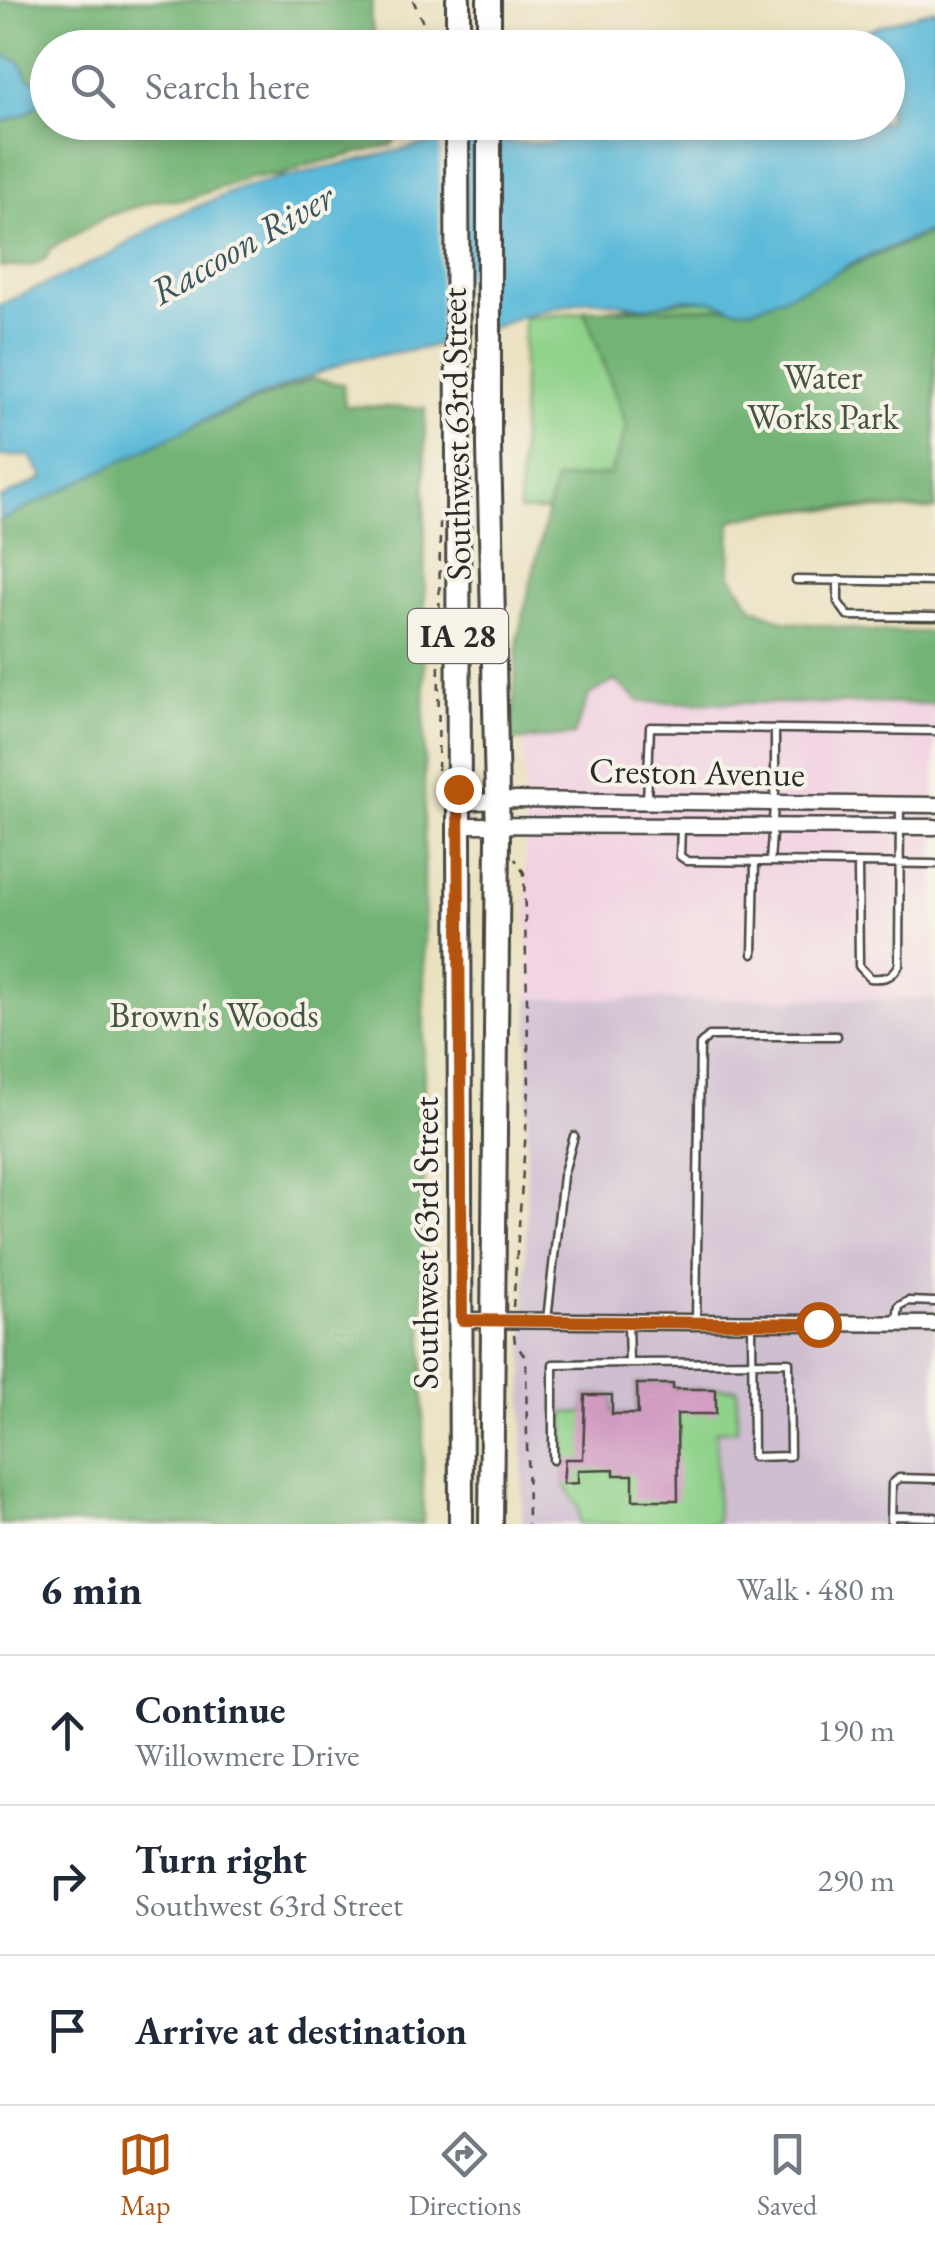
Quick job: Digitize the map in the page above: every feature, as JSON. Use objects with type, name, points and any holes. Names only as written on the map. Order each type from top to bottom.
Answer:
[{"type":"main road","points":[[458,0],[458,30]]},
{"type":"main road","points":[[489,0],[489,30]]},
{"type":"main road","name":"Southwest 63rd Street","points":[[458,140],[455,804],[461,1524]]},
{"type":"main road","name":"Southwest 63rd Street","points":[[489,140],[503,1321],[491,1524]]},
{"type":"street","name":"Creston Avenue","points":[[455,804],[496,812],[647,802],[935,805]]},
{"type":"street","name":"Creston Avenue","points":[[455,804],[496,812],[680,826],[935,827]]},
{"type":"street","points":[[462,1320],[935,1324]]},
{"type":"lane","points":[[796,580],[935,582]]},
{"type":"lane","points":[[838,580],[838,602],[848,616],[935,617]]},
{"type":"lane","points":[[647,802],[650,728],[935,731]]},
{"type":"lane","points":[[770,862],[775,729]]},
{"type":"lane","points":[[858,863],[859,966],[870,978],[884,979],[894,974],[899,965],[900,804]]},
{"type":"lane","points":[[680,826],[680,856],[687,862],[935,864]]},
{"type":"lane","points":[[753,954],[755,862]]},
{"type":"lane","points":[[696,1323],[700,1045],[709,1036],[837,1036]]},
{"type":"lane","points":[[547,1321],[563,1176],[574,1136]]},
{"type":"lane","points":[[897,1324],[899,1306],[908,1301],[935,1302]]},
{"type":"lane","points":[[628,1322],[629,1363]]},
{"type":"lane","points":[[552,1460],[552,1364],[629,1363],[752,1362],[789,1362],[790,1456],[753,1457],[752,1362],[752,1324]]},
{"type":"lane","points":[[935,1479],[899,1478],[892,1484],[891,1520],[935,1517]]},
{"type":"path","points":[[413,0],[426,30]]},
{"type":"path","points":[[440,514],[438,786],[455,804]]},
{"type":"path","points":[[509,855],[521,864],[524,873],[530,1088],[503,1321],[526,1358],[528,1524]]},
{"type":"shaded area","points":[[521,641],[935,641],[935,999],[529,999]]},
{"type":"shaded area","points":[[529,999],[935,999],[935,1524],[522,1524]]},
{"type":"green space","points":[[0,0],[373,0],[370,17],[373,30],[30,30],[30,140],[395,140],[392,145],[280,176],[251,177],[185,200],[158,200],[107,216],[49,250],[47,258],[32,266],[0,267]]},
{"type":"green space","name":"Water Works Park","points":[[935,182],[935,509],[519,511],[524,318],[784,292],[917,238]]},
{"type":"green space","points":[[935,231],[935,509],[806,509],[731,521],[730,574],[752,607],[784,621],[880,632],[935,632],[935,704],[641,702],[615,681],[589,695],[574,735],[511,741],[518,637],[555,480],[610,474],[627,427],[584,310],[753,307]]},
{"type":"green space","name":"Brown's Woods","points":[[312,379],[343,384],[345,406],[425,408],[423,1524],[0,1524],[0,510],[82,469]]},
{"type":"green space","points":[[637,1384],[673,1384],[673,1389],[737,1388],[737,1430],[716,1431],[717,1524],[579,1524],[579,1509],[565,1485],[564,1413],[585,1412],[585,1395],[612,1395],[613,1414],[637,1414]]},
{"type":"water","name":"Raccoon River","points":[[935,9],[935,229],[752,309],[681,299],[649,307],[589,300],[525,315],[424,348],[351,360],[217,414],[0,521],[0,499],[44,478],[31,456],[0,456],[0,305],[107,256],[168,219],[241,188],[439,141],[905,140],[905,30],[869,30]]},
{"type":"water","points":[[0,54],[20,62],[30,79],[30,111],[0,123]]},
{"type":"pier","points":[[440,140],[466,140],[466,342],[440,348]]},
{"type":"building","points":[[637,1384],[716,1389],[716,1414],[677,1414],[678,1500],[633,1500],[633,1475],[614,1475],[614,1469],[578,1470],[578,1483],[563,1484],[565,1459],[583,1459],[585,1395],[612,1395],[612,1414],[638,1414]]},
{"type":"route","points":[[458,789],[462,1320],[818,1324]]}]
